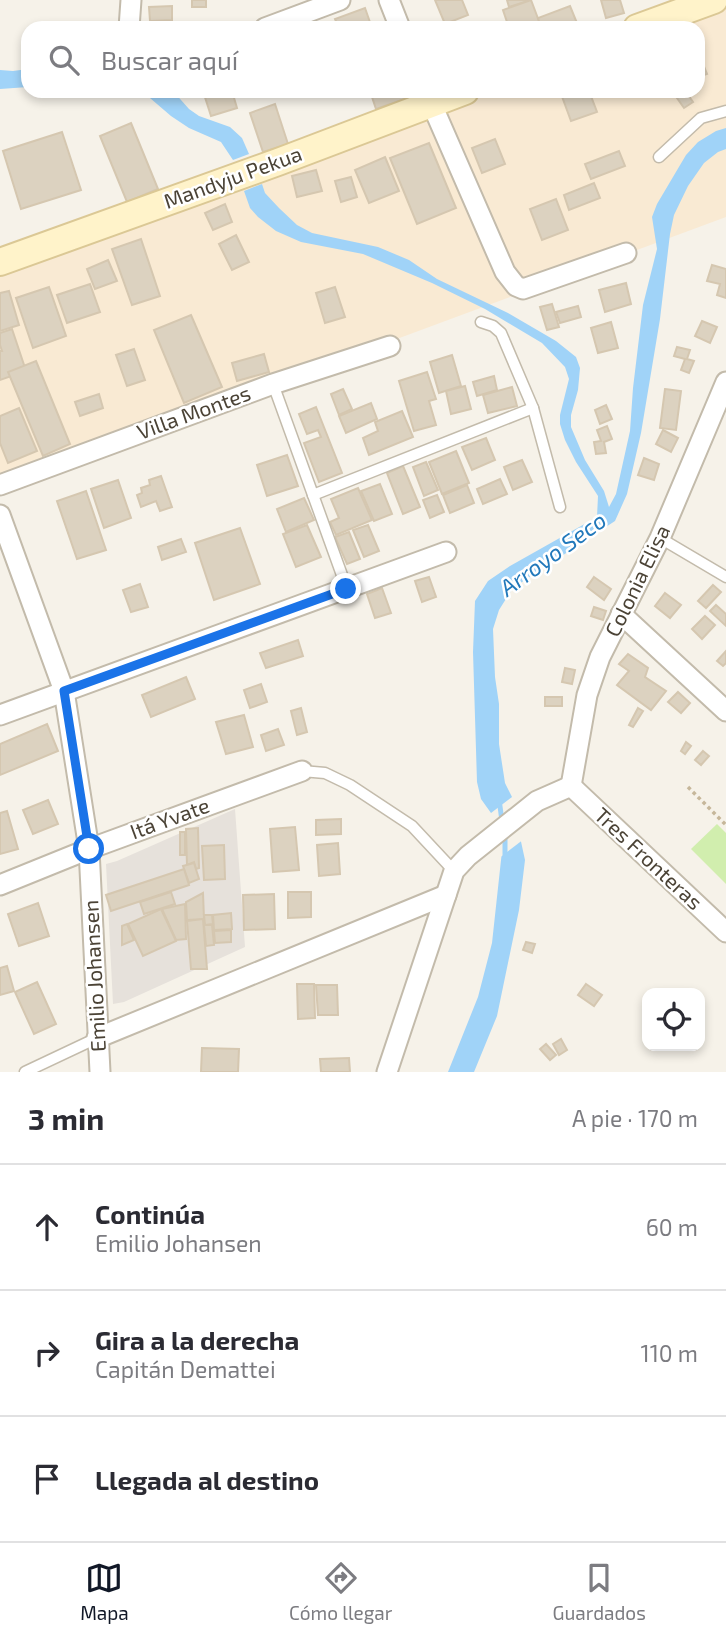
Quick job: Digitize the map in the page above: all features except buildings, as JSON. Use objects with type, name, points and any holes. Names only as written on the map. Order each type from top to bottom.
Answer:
[{"type":"street","points":[[130,21],[131,0]]},
{"type":"street","points":[[284,21],[340,0]]},
{"type":"street","points":[[389,0],[397,21]]},
{"type":"street","points":[[656,21],[712,0]]},
{"type":"street","name":"Mandyju Pekua","points":[[0,262],[278,162],[426,98]]},
{"type":"street","points":[[428,98],[505,272],[516,286],[523,289],[626,253]]},
{"type":"street","name":"Villa Montes","points":[[0,485],[274,384],[390,346]]},
{"type":"street","name":"Colonia Elisa","points":[[570,786],[587,695],[600,657],[660,538],[726,382]]},
{"type":"street","name":"Emilio Johansen","points":[[0,515],[64,691],[89,849],[100,1072]]},
{"type":"street","points":[[0,715],[446,552]]},
{"type":"street","points":[[621,614],[726,711]]},
{"type":"street","name":"Itá Yvate","points":[[0,885],[89,849],[302,771]]},
{"type":"street","points":[[387,1072],[454,871],[468,856],[537,801],[570,786]]},
{"type":"street","name":"Tres Fronteras","points":[[570,786],[726,932]]},
{"type":"street","points":[[97,1038],[446,895]]},
{"type":"lane","points":[[659,157],[701,118],[726,111]]},
{"type":"lane","points":[[481,322],[493,326],[501,333],[533,408],[559,506]]},
{"type":"lane","points":[[274,384],[346,589]]},
{"type":"lane","points":[[313,495],[533,408]]},
{"type":"lane","points":[[660,538],[726,577]]},
{"type":"lane","points":[[302,771],[325,773],[350,785],[412,826],[454,871]]},
{"type":"lane","points":[[25,1072],[97,1038]]},
{"type":"path","points":[[688,787],[726,825]]},
{"type":"shaded area","points":[[726,1],[726,217],[0,486],[0,273],[467,98],[705,98],[705,21],[673,21]]},
{"type":"shaded area","points":[[235,809],[245,947],[124,1002],[113,1004],[106,864]]},
{"type":"green space","points":[[717,824],[726,833],[726,884],[691,849]]},
{"type":"water","points":[[0,70],[21,70],[21,88],[0,89]]},
{"type":"water","points":[[150,98],[179,98],[199,116],[230,127],[242,138],[249,154],[233,160],[221,142],[189,128]]},
{"type":"water","points":[[726,128],[726,149],[704,163],[688,186],[674,215],[641,433],[627,494],[615,521],[522,582],[511,591],[499,610],[493,629],[499,744],[505,783],[512,797],[491,813],[481,799],[477,782],[473,652],[475,601],[488,581],[597,517],[598,496],[576,462],[560,424],[569,379],[565,367],[542,343],[485,309],[432,283],[363,254],[301,242],[276,231],[250,208],[244,191],[262,184],[265,193],[297,225],[312,233],[378,247],[409,260],[437,279],[508,313],[556,341],[576,357],[580,368],[571,427],[585,460],[604,491],[609,507],[616,494],[630,431],[643,305],[657,249],[652,217],[686,155],[698,142]]},
{"type":"water","points":[[520,837],[525,860],[519,910],[497,1016],[474,1072],[448,1072],[478,997],[492,943],[502,851]]},
{"type":"pier","points":[[520,833],[524,839],[498,859],[500,849]]},
{"type":"waterway","name":"Arroyo Seco","points":[[499,799],[502,821]]},
{"type":"waterway","name":"Arroyo Seco","points":[[505,834],[505,855]]},
{"type":"route","points":[[89,849],[64,691],[346,589]]}]
